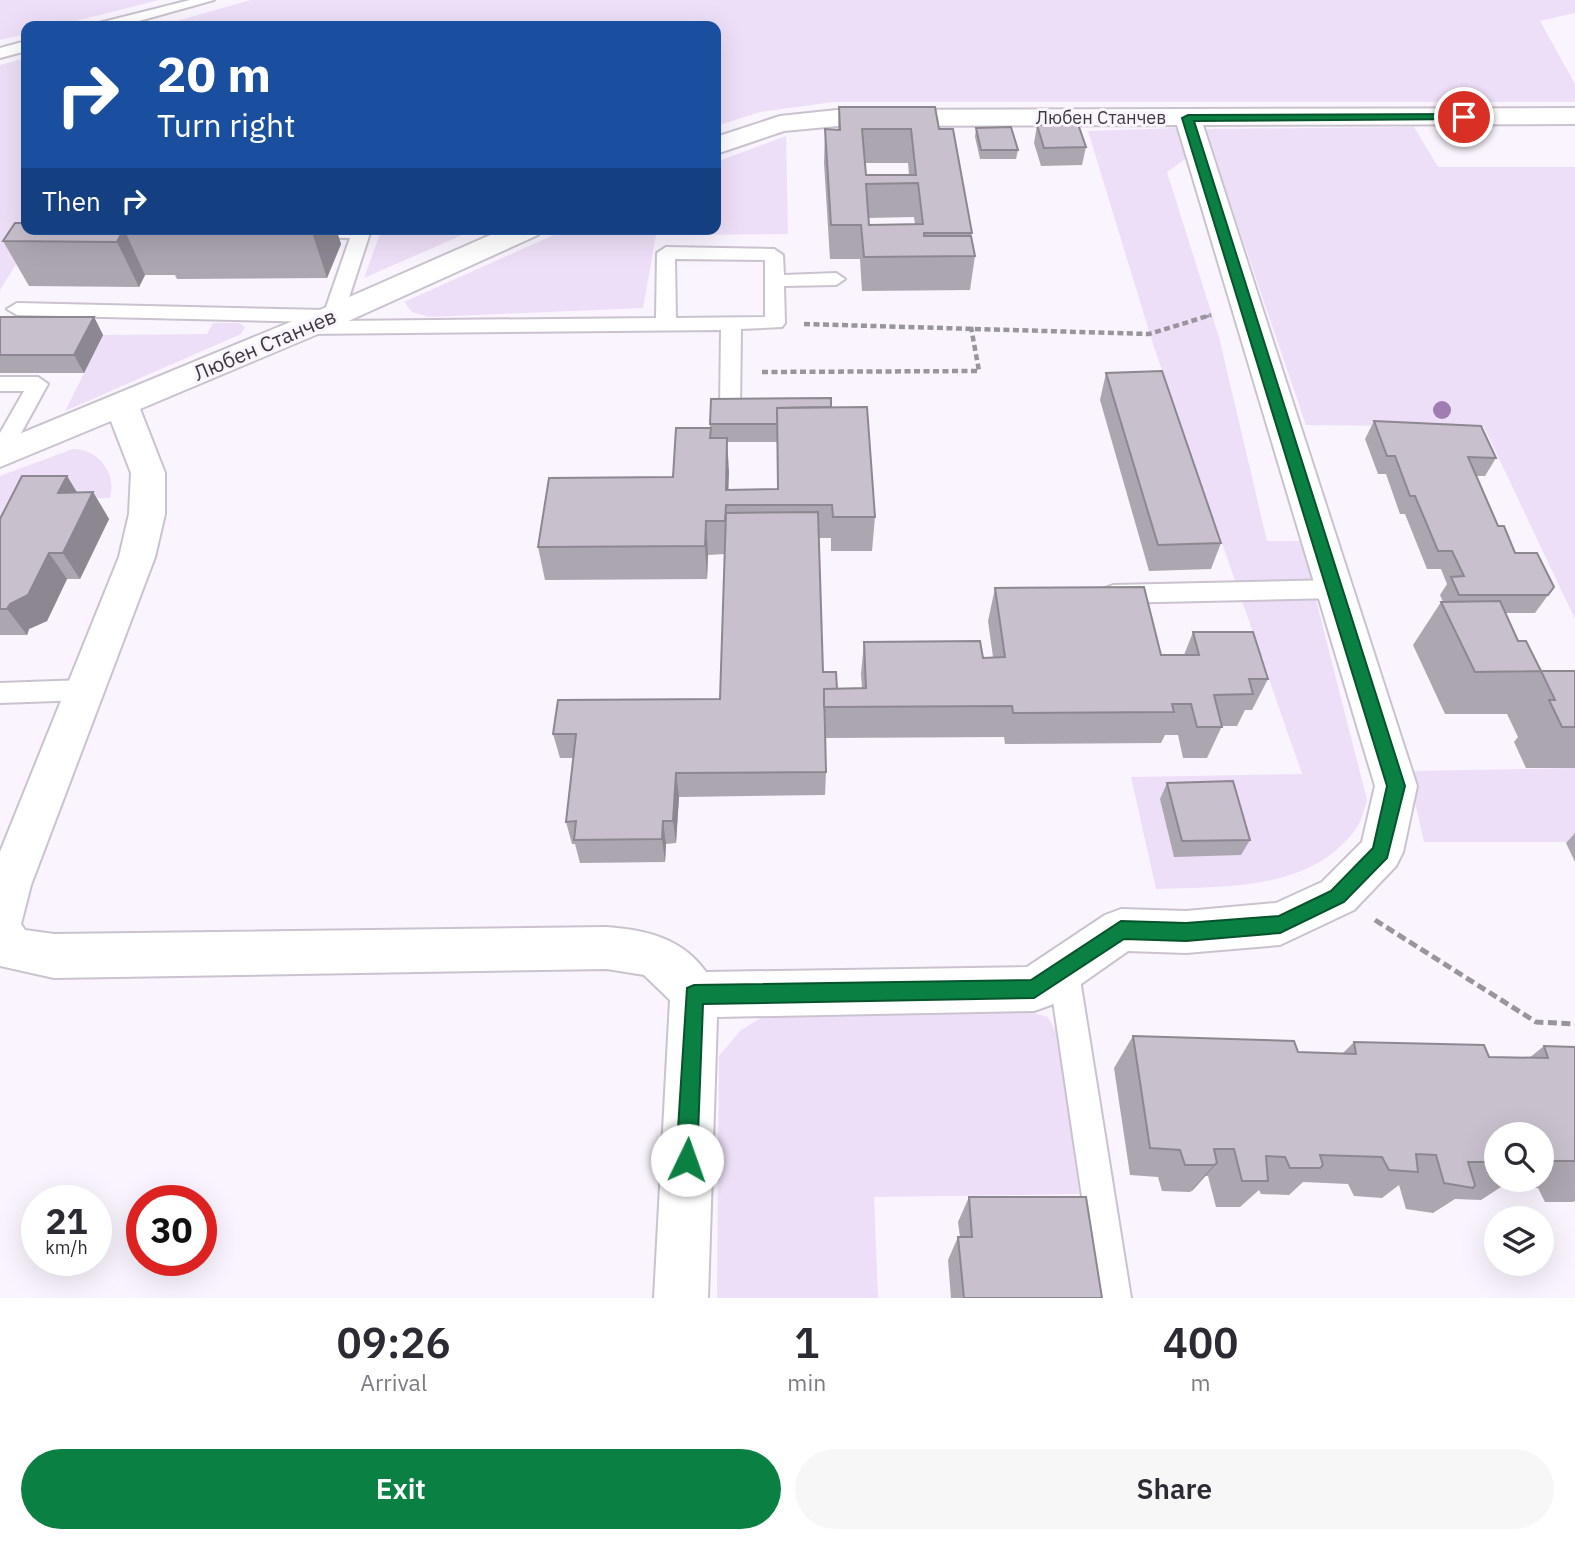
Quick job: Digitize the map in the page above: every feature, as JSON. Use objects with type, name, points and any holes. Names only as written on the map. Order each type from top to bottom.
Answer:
[{"type":"street","name":"Любен Станчев","points":[[721,144],[780,124],[837,118],[1575,116]]},
{"type":"street","points":[[694,995],[1034,989],[1121,930],[1186,932],[1280,924],[1338,897],[1381,852],[1396,786],[1188,118]]},
{"type":"street","name":"Любен Станчев","points":[[0,454],[122,406],[515,235]]},
{"type":"street","points":[[0,922],[9,886],[137,557],[148,514],[148,473],[122,406]]},
{"type":"street","points":[[0,931],[12,949],[54,956],[607,948],[649,952],[679,971],[694,995],[681,1298]]},
{"type":"lane","points":[[124,21],[207,0]]},
{"type":"lane","points":[[0,53],[21,47]]},
{"type":"lane","points":[[17,309],[333,316],[361,235]]},
{"type":"lane","points":[[303,328],[775,323],[774,256],[666,253],[666,323]]},
{"type":"lane","points":[[774,281],[836,279]]},
{"type":"lane","points":[[730,411],[731,323]]},
{"type":"lane","points":[[0,384],[38,384],[0,454]]},
{"type":"lane","points":[[1092,595],[1336,589]]},
{"type":"lane","points":[[0,693],[84,690]]},
{"type":"lane","points":[[1063,967],[1114,1298]]},
{"type":"path","points":[[775,323],[1149,334],[1212,315],[1248,313]]},
{"type":"path","points":[[731,372],[979,371],[971,327]]},
{"type":"path","points":[[1338,897],[1536,1022],[1575,1024]]},
{"type":"shaded area","points":[[0,0],[159,0],[76,21],[21,21],[21,35],[0,40]]},
{"type":"shaded area","points":[[251,0],[1575,0],[1575,13],[1540,21],[1575,84],[1575,102],[833,102],[760,112],[721,124],[721,21],[177,21]]},
{"type":"shaded area","points":[[21,59],[21,235],[34,235],[0,290],[0,65]]},
{"type":"shaded area","points":[[1414,127],[1438,167],[1575,167],[1575,619],[1484,427],[1306,425],[1205,129]]},
{"type":"shaded area","points":[[1178,128],[1187,158],[1167,172],[1219,337],[1267,541],[1301,541],[1367,800],[1355,830],[1336,850],[1314,865],[1264,882],[1156,889],[1131,777],[1302,774],[1153,344],[1088,131]]},
{"type":"shaded area","points":[[786,136],[788,234],[721,235],[721,160]]},
{"type":"shaded area","points":[[380,235],[462,235],[364,278]]},
{"type":"shaded area","points":[[554,235],[656,235],[643,308],[429,317],[412,312],[404,302]]},
{"type":"shaded area","points":[[213,323],[239,323],[245,327],[241,334],[65,411],[103,335],[207,334]]},
{"type":"shaded area","points":[[73,449],[91,453],[104,464],[111,480],[110,498],[43,500],[0,537],[0,476]]},
{"type":"shaded area","points":[[1575,768],[1575,842],[1424,842],[1408,771]]},
{"type":"shaded area","points":[[1027,1011],[1048,1017],[1059,1038],[1079,1194],[874,1197],[878,1298],[717,1298],[719,1056],[741,1030],[764,1016]]},
{"type":"building","points":[[839,107],[935,107],[939,129],[953,129],[972,233],[924,233],[924,236],[971,236],[975,256],[864,257],[861,225],[831,225],[825,129],[840,130]],"holes":[[[862,129],[911,129],[916,175],[866,175]],[[918,183],[923,224],[869,225],[866,184]]]},
{"type":"building","points":[[1078,124],[1086,147],[1044,148],[1037,125]]},
{"type":"building","points":[[1011,127],[1018,150],[981,150],[976,128]]},
{"type":"building","points":[[15,223],[21,223],[21,235],[121,235],[117,242],[3,241]]},
{"type":"building","points":[[0,317],[94,317],[74,355],[0,355]]},
{"type":"building","points":[[1162,371],[1221,543],[1158,545],[1106,373]]},
{"type":"building","points":[[831,398],[831,407],[777,408],[778,424],[710,424],[711,399]]},
{"type":"building","points":[[867,407],[875,517],[833,517],[832,505],[726,505],[725,521],[706,521],[705,546],[538,547],[549,478],[673,477],[676,428],[711,428],[710,438],[727,438],[726,490],[778,489],[777,408]]},
{"type":"building","points":[[1374,421],[1481,426],[1496,458],[1468,457],[1498,526],[1504,526],[1515,553],[1537,553],[1554,587],[1548,595],[1459,595],[1451,577],[1464,576],[1452,551],[1438,551],[1415,496],[1410,496],[1395,456],[1387,456]]},
{"type":"building","points":[[22,476],[67,476],[58,493],[93,492],[63,553],[49,553],[28,595],[10,604],[7,609],[0,609],[0,519]]},
{"type":"building","points":[[818,512],[823,672],[836,672],[837,689],[824,689],[826,772],[676,773],[673,821],[663,821],[662,839],[574,840],[576,821],[566,822],[576,734],[553,734],[558,700],[720,699],[726,513]]},
{"type":"building","points":[[1144,587],[1161,655],[1199,655],[1193,632],[1253,632],[1268,679],[1249,679],[1253,694],[1214,695],[1222,727],[1197,727],[1191,704],[1172,704],[1174,712],[1013,713],[1012,706],[824,707],[824,689],[866,688],[864,642],[980,641],[983,658],[1005,657],[995,588]]},
{"type":"building","points":[[1500,601],[1518,641],[1526,641],[1541,671],[1475,672],[1441,602]]},
{"type":"building","points":[[1541,671],[1575,671],[1575,727],[1562,727],[1549,700],[1555,700]]},
{"type":"building","points":[[1233,781],[1250,840],[1182,841],[1167,783]]},
{"type":"building","points":[[1133,1036],[1294,1041],[1298,1052],[1356,1054],[1354,1042],[1484,1045],[1489,1057],[1548,1058],[1544,1046],[1575,1047],[1575,1161],[1554,1161],[1554,1122],[1484,1122],[1484,1162],[1468,1162],[1475,1185],[1473,1188],[1444,1183],[1436,1155],[1416,1154],[1418,1172],[1389,1170],[1382,1157],[1320,1155],[1323,1165],[1320,1168],[1290,1168],[1285,1157],[1266,1156],[1268,1181],[1242,1181],[1234,1149],[1214,1149],[1217,1163],[1214,1165],[1185,1165],[1180,1150],[1150,1148]]},
{"type":"building","points":[[969,1197],[1086,1197],[1102,1298],[964,1298],[958,1237],[972,1237]]},
{"type":"route","points":[[687,1160],[694,995],[1034,989],[1121,930],[1186,932],[1280,924],[1338,897],[1381,852],[1396,786],[1188,118],[1464,117]]}]
